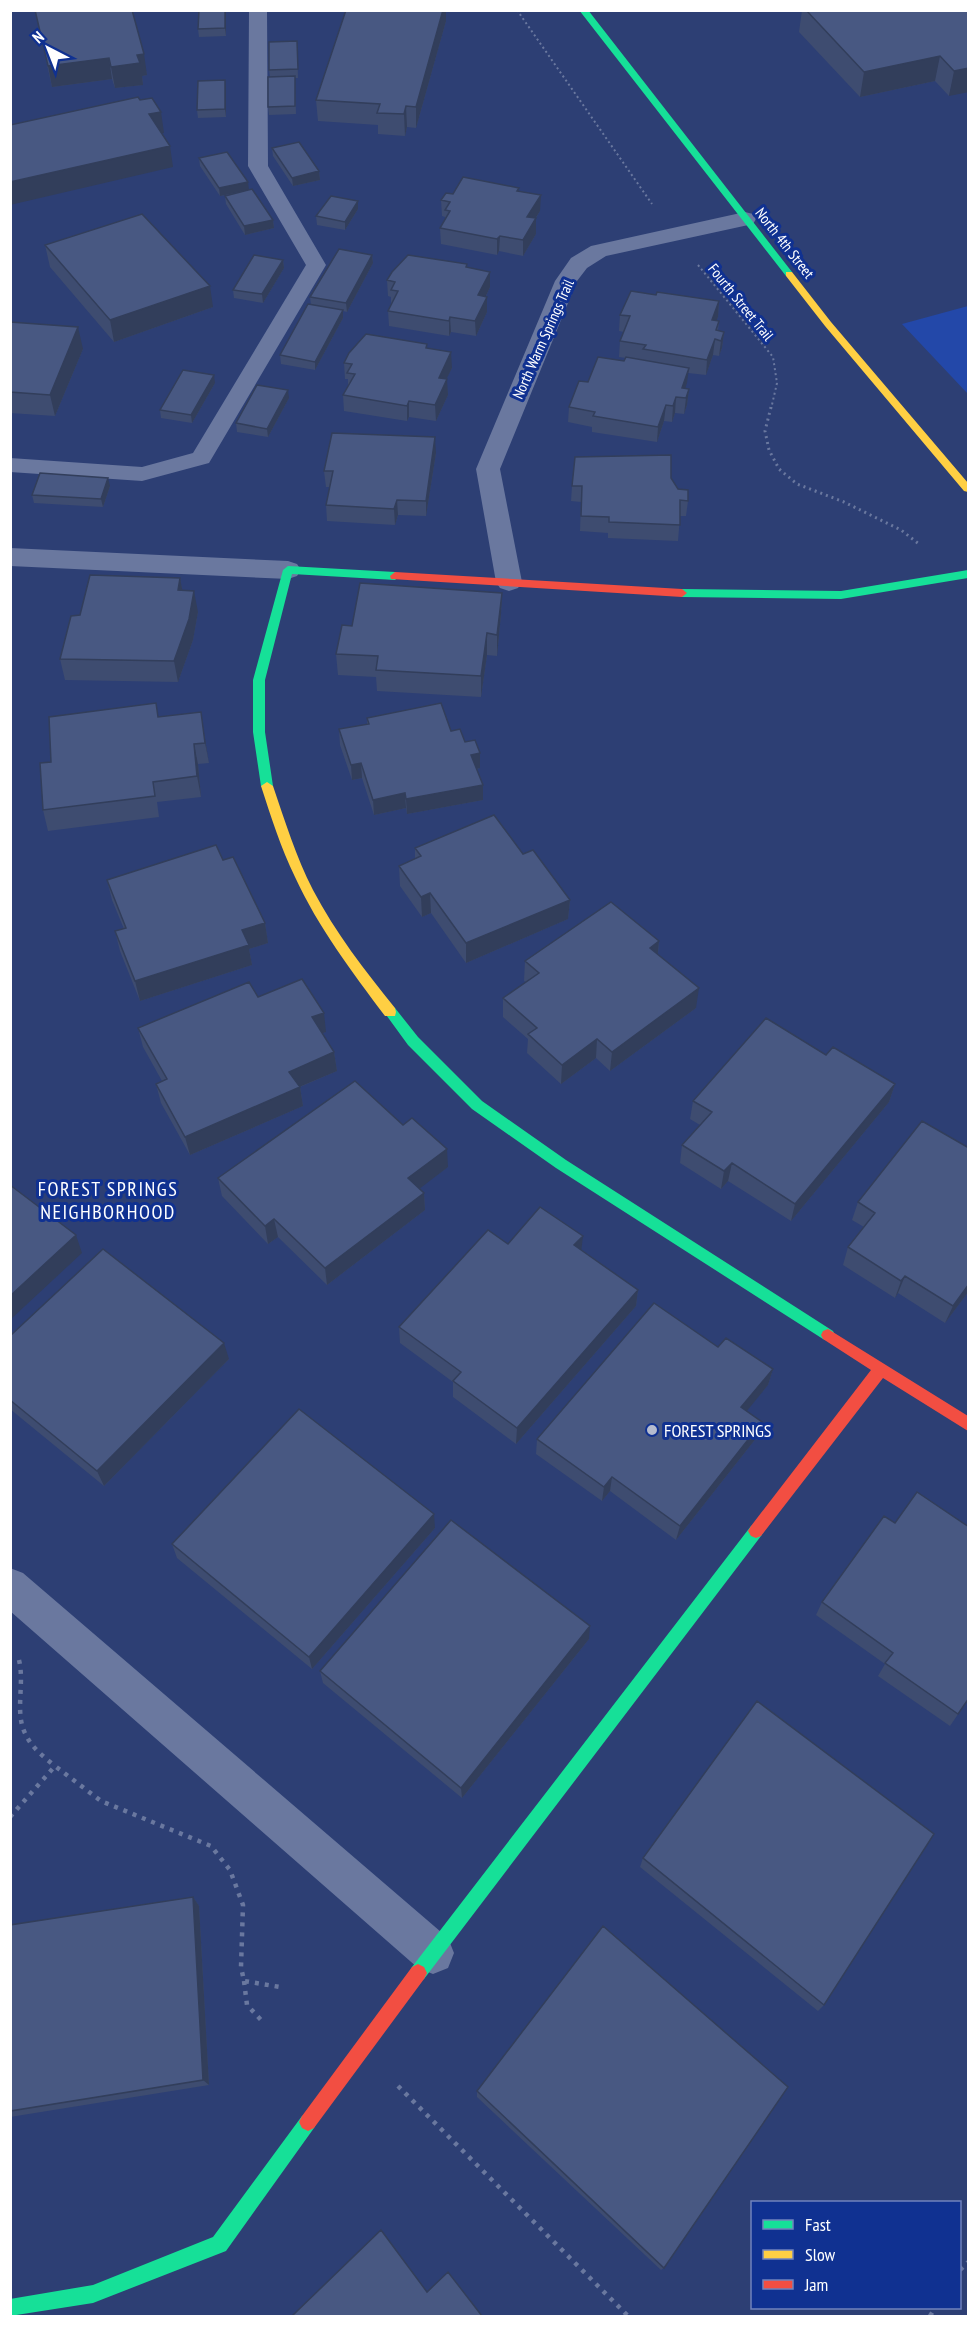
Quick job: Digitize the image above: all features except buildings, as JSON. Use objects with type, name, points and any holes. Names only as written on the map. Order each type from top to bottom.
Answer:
[{"type":"street","name":"North 4th Street","points":[[583,10],[828,324],[969,489]]},
{"type":"street","name":"North Warm Springs Trail","points":[[509,582],[488,469],[566,280],[579,263],[599,251],[745,219]]},
{"type":"street","points":[[10,557],[288,570],[723,595],[829,595],[964,576]]},
{"type":"street","points":[[288,570],[259,680],[260,732],[266,782],[281,828],[306,888],[333,935],[413,1041],[477,1105],[561,1164],[969,1424]]},
{"type":"street","points":[[10,2309],[93,2294],[219,2244],[433,1953],[882,1369]]},
{"type":"street","points":[[10,1586],[433,1953]]},
{"type":"lane","points":[[10,465],[142,474],[201,458],[316,266],[258,166],[258,10]]},
{"type":"path","name":"Fourth Street Trail","points":[[517,10],[673,234],[773,357],[777,383],[765,431],[769,450],[779,469],[797,484],[844,502],[901,530],[964,576]]},
{"type":"path","points":[[18,1656],[23,1671],[22,1728],[31,1743],[55,1766],[101,1801],[211,1845],[230,1870],[243,1905],[241,1968],[247,2005],[263,2022]]},
{"type":"path","points":[[10,1817],[55,1766]]},
{"type":"path","points":[[244,1981],[280,1987]]},
{"type":"path","points":[[361,2050],[628,2316]]},
{"type":"shaded area","points":[[968,306],[968,394],[902,324]]},
{"type":"traffic: fast","points":[[583,10],[789,274]]},
{"type":"traffic: fast","points":[[267,786],[259,732],[259,680],[288,570],[395,576]]},
{"type":"traffic: fast","points":[[682,593],[841,595],[968,574]]},
{"type":"traffic: fast","points":[[390,1012],[413,1041],[477,1105],[561,1164],[828,1335]]},
{"type":"traffic: fast","points":[[418,1973],[756,1531]]},
{"type":"traffic: fast","points":[[10,2309],[93,2294],[219,2244],[308,2122]]},
{"type":"traffic: slow","points":[[789,274],[828,324],[968,489]]},
{"type":"traffic: slow","points":[[267,786],[290,852],[307,890],[346,953],[390,1012]]},
{"type":"traffic: jam","points":[[395,576],[682,593]]},
{"type":"traffic: jam","points":[[828,1335],[968,1424]]},
{"type":"traffic: jam","points":[[756,1531],[881,1369]]},
{"type":"traffic: jam","points":[[308,2122],[418,1973]]},
{"type":"place","name":"FOREST SPRINGS","points":[[652,1430]]},
{"type":"district","name":"FOREST SPRINGS NEIGHBORHOOD","points":[[108,1200]]}]
